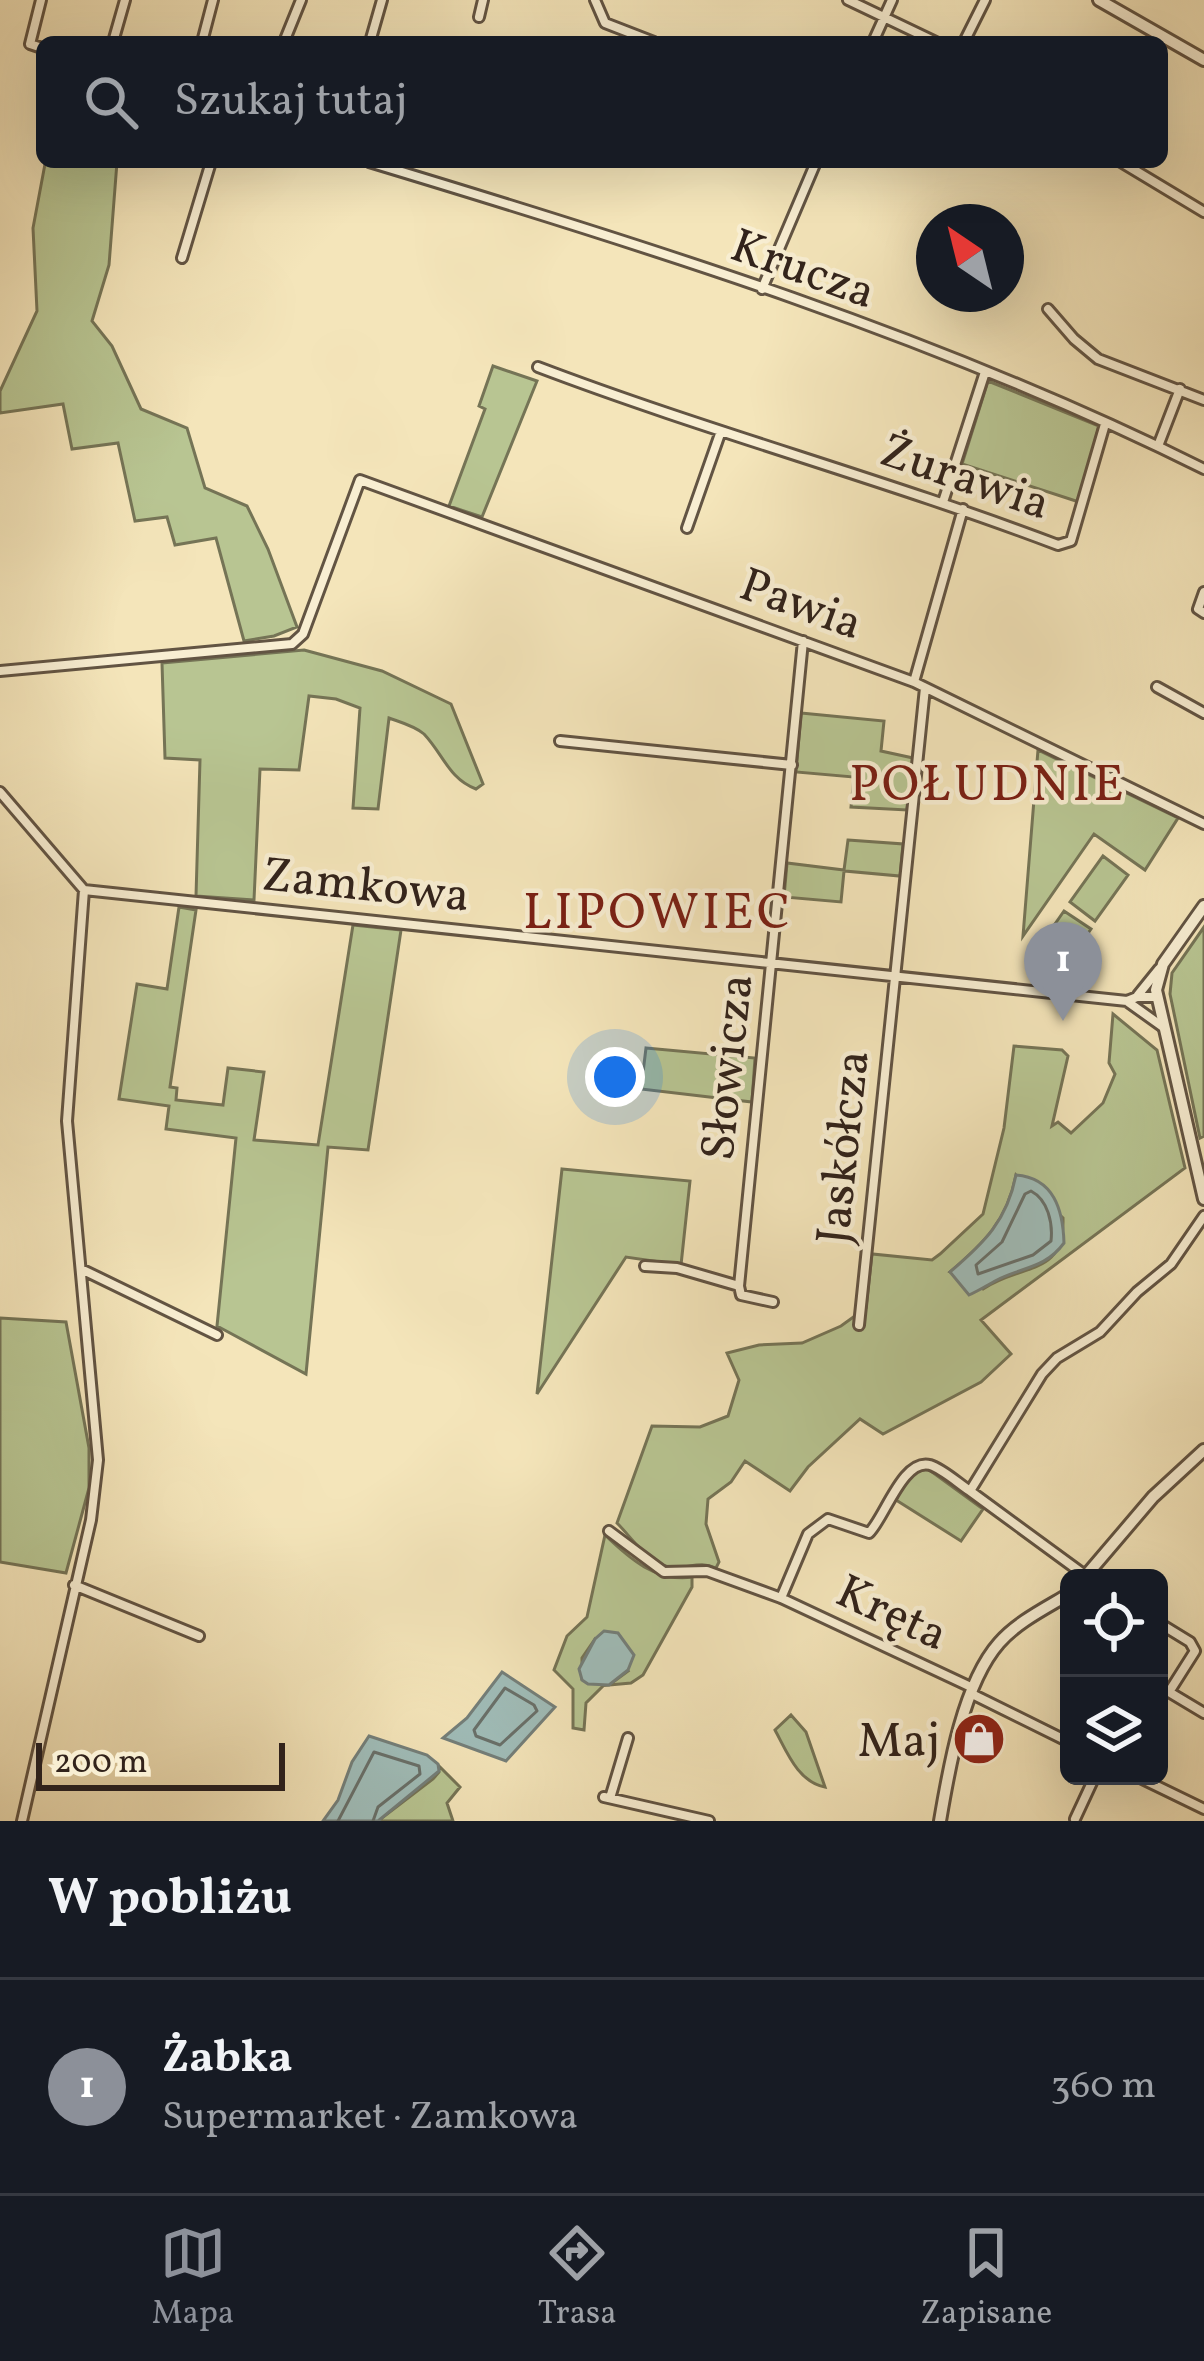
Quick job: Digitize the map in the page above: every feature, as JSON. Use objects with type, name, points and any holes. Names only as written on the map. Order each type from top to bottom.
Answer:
[{"type":"street","points":[[36,46],[30,44],[41,0]]},
{"type":"street","points":[[115,36],[125,0]]},
{"type":"street","points":[[204,36],[213,0]]},
{"type":"street","points":[[286,36],[301,0]]},
{"type":"street","points":[[372,36],[382,0]]},
{"type":"street","points":[[478,17],[483,0]]},
{"type":"street","points":[[595,0],[605,22],[639,36]]},
{"type":"street","points":[[848,0],[923,36]]},
{"type":"street","points":[[876,36],[892,0]]},
{"type":"street","points":[[967,36],[985,0]]},
{"type":"street","points":[[1099,0],[1162,36]]},
{"type":"street","points":[[1168,39],[1204,60]]},
{"type":"street","points":[[182,258],[209,168]]},
{"type":"street","name":"Krucza","points":[[388,168],[762,289],[985,372],[1204,469]]},
{"type":"street","points":[[762,289],[813,168]]},
{"type":"street","points":[[1131,168],[1204,212]]},
{"type":"street","points":[[1048,309],[1098,359],[1204,400]]},
{"type":"street","name":"Żurawia","points":[[538,367],[944,502],[1058,545],[1067,545],[1105,424]]},
{"type":"street","points":[[944,502],[985,372]]},
{"type":"street","points":[[1158,446],[1180,389]]},
{"type":"street","points":[[687,528],[721,431]]},
{"type":"street","name":"Pawia","points":[[0,671],[292,644],[303,634],[360,480],[914,682],[1204,824]]},
{"type":"street","points":[[914,682],[963,509]]},
{"type":"street","points":[[1201,611],[1204,592]]},
{"type":"street","name":"Słowicza","points":[[739,1286],[803,641]]},
{"type":"street","points":[[1157,687],[1204,713]]},
{"type":"street","name":"Jaskółcza","points":[[859,1325],[926,688]]},
{"type":"street","points":[[560,741],[793,765]]},
{"type":"street","points":[[0,792],[84,890],[67,1121],[98,1460],[91,1520],[22,1821]]},
{"type":"street","name":"Zamkowa","points":[[84,890],[1134,1001],[1156,999]]},
{"type":"street","points":[[1163,1027],[1134,1001],[1204,906]]},
{"type":"street","points":[[1163,964],[1156,999],[1204,1199]]},
{"type":"street","points":[[970,1492],[1042,1374],[1057,1358],[1100,1332],[1171,1264],[1204,1216]]},
{"type":"street","points":[[645,1266],[677,1268],[739,1286],[741,1295],[773,1302]]},
{"type":"street","points":[[81,1270],[217,1335]]},
{"type":"street","points":[[1094,1569],[1153,1497],[1204,1450]]},
{"type":"street","points":[[782,1598],[808,1534],[828,1519],[869,1532],[905,1475],[917,1466],[930,1465],[1078,1569]]},
{"type":"street","name":"Kręta","points":[[609,1531],[664,1572],[707,1570],[782,1598],[1060,1737]]},
{"type":"street","points":[[74,1586],[199,1636]]},
{"type":"street","points":[[940,1821],[973,1691],[999,1643],[1060,1600]]},
{"type":"street","points":[[1168,1628],[1190,1642],[1195,1652],[1169,1692],[1204,1713]]},
{"type":"street","points":[[628,1738],[607,1797],[709,1821]]},
{"type":"street","points":[[1075,1820],[1092,1785]]},
{"type":"street","points":[[1155,1785],[1204,1809]]},
{"type":"green space","points":[[44,168],[117,168],[109,265],[92,321],[112,346],[141,409],[187,428],[205,488],[247,506],[297,627],[244,641],[216,538],[175,545],[167,517],[135,521],[118,443],[72,449],[63,404],[0,413],[0,391],[37,311],[33,228]]},
{"type":"green space","points":[[493,366],[537,381],[482,517],[449,506],[485,409],[479,406]]},
{"type":"green space","points":[[988,381],[1099,426],[1079,502],[962,464]]},
{"type":"green space","points":[[304,650],[382,671],[451,704],[483,784],[476,789],[467,785],[424,734],[389,718],[378,809],[353,808],[360,708],[309,696],[299,770],[260,769],[254,900],[196,896],[200,760],[165,758],[162,663]]},
{"type":"green space","points":[[801,713],[884,721],[881,751],[913,758],[907,810],[851,807],[854,777],[796,772]]},
{"type":"green space","points":[[1038,750],[1178,818],[1145,870],[1094,834],[1023,936]]},
{"type":"green space","points":[[848,840],[903,844],[900,876],[844,871],[841,902],[784,897],[787,863],[844,870]]},
{"type":"green space","points":[[1103,856],[1128,875],[1095,921],[1070,902]]},
{"type":"green space","points":[[179,907],[196,910],[170,1087],[177,1088],[176,1100],[223,1105],[228,1068],[264,1072],[254,1140],[318,1145],[353,925],[401,930],[368,1150],[328,1147],[306,1374],[217,1326],[236,1138],[166,1129],[169,1106],[119,1099],[137,984],[167,989]]},
{"type":"green space","points":[[1064,911],[1091,929],[1059,975],[1032,957]]},
{"type":"green space","points":[[1204,927],[1204,1136],[1200,1138],[1170,994],[1172,973]]},
{"type":"green space","points":[[1113,1014],[1157,1050],[1185,1168],[981,1320],[1011,1354],[981,1382],[883,1434],[860,1419],[808,1467],[790,1491],[745,1461],[731,1482],[708,1499],[706,1524],[719,1562],[716,1568],[669,1567],[640,1549],[617,1523],[652,1426],[700,1427],[728,1416],[739,1380],[727,1353],[759,1345],[802,1343],[841,1326],[866,1308],[872,1254],[932,1260],[983,1214],[1004,1128],[1014,1046],[1062,1050],[1068,1056],[1052,1126],[1058,1122],[1071,1133],[1103,1103],[1115,1074],[1109,1063]],"holes":[[[1016,1175],[1063,1218],[1057,1250],[1038,1266],[983,1289],[950,1272],[992,1230],[1007,1205]]]},
{"type":"green space","points":[[646,1048],[755,1058],[752,1102],[641,1089]]},
{"type":"green space","points":[[562,1169],[690,1181],[681,1265],[626,1257],[537,1394]]},
{"type":"green space","points":[[0,1318],[66,1322],[89,1448],[89,1488],[66,1573],[0,1562]]},
{"type":"green space","points":[[928,1469],[983,1509],[961,1541],[896,1500],[912,1475]]},
{"type":"green space","points":[[605,1535],[655,1572],[692,1577],[692,1587],[643,1675],[631,1683],[609,1685],[628,1671],[595,1639],[582,1658],[582,1679],[604,1685],[586,1703],[584,1730],[573,1728],[573,1689],[554,1670],[567,1636],[587,1617]]},
{"type":"green space","points":[[791,1715],[806,1732],[825,1787],[800,1773],[775,1730]]},
{"type":"green space","points":[[438,1765],[460,1787],[447,1803],[453,1821],[378,1821],[433,1779]]},
{"type":"water","points":[[1016,1175],[1048,1189],[1061,1219],[1064,1243],[1041,1263],[969,1295],[950,1272],[992,1230],[1007,1205]]},
{"type":"water","points":[[604,1631],[618,1633],[634,1655],[628,1670],[609,1685],[588,1684],[579,1669]]},
{"type":"water","points":[[502,1672],[555,1707],[506,1761],[443,1738],[467,1718]]},
{"type":"water","points":[[369,1736],[427,1755],[439,1771],[378,1821],[323,1821],[338,1800],[352,1762]]},
{"type":"place","name":"Żabka","points":[[1063,1021]]},
{"type":"place","name":"Maj","points":[[979,1739]]},
{"type":"district","name":"POŁUDNIE","points":[[988,782]]},
{"type":"district","name":"LIPOWIEC","points":[[658,910]]}]
